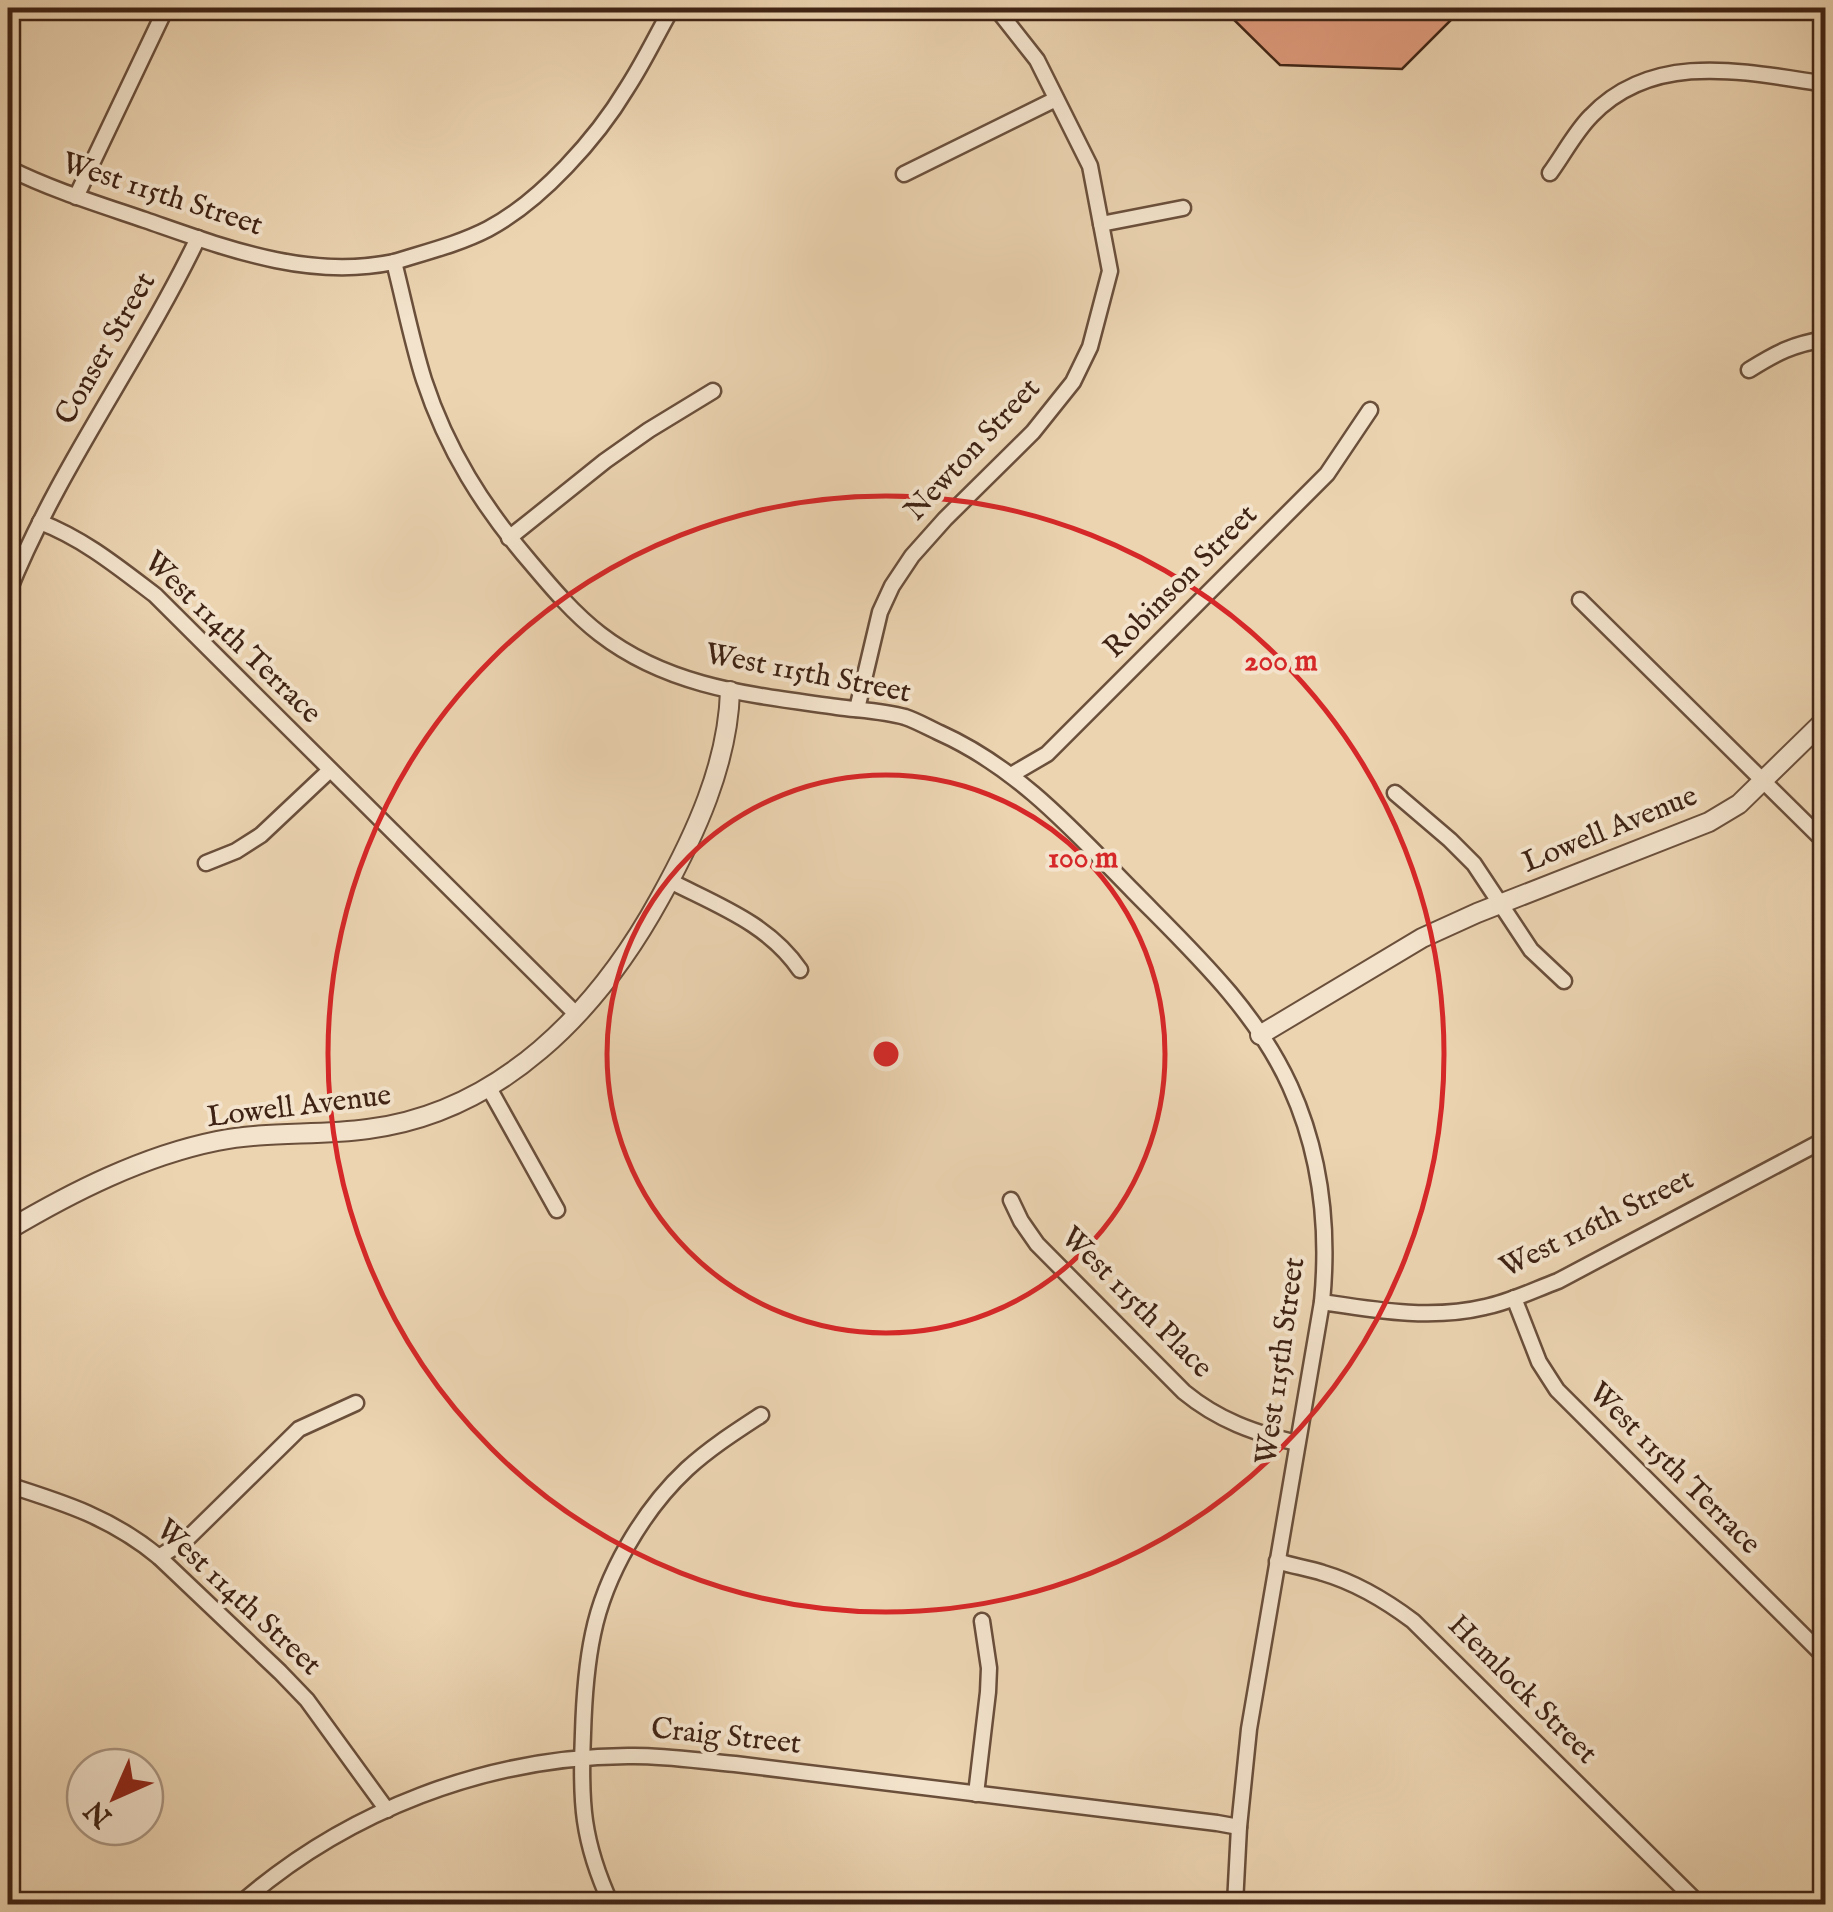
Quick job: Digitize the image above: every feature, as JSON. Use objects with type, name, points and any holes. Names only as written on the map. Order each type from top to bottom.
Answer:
[{"type":"street","points":[[76,197],[166,8]]},
{"type":"street","points":[[394,262],[467,239],[520,209],[542,190],[592,138],[626,90],[672,8]]},
{"type":"street","name":"Newton Street","points":[[857,709],[880,612],[892,586],[945,518],[1034,432],[1074,382],[1090,347],[1110,271],[1090,166],[1037,60],[996,8]]},
{"type":"street","points":[[1550,172],[1588,118],[1610,98],[1650,78],[1672,72],[1726,70],[1826,84]]},
{"type":"street","points":[[904,174],[1056,99]]},
{"type":"street","name":"West 115th Street","points":[[8,168],[76,197],[276,262],[366,268],[394,262],[424,378],[440,422],[469,480],[509,538],[577,613],[622,649],[694,682],[905,717],[957,741],[1011,774],[1049,806],[1240,1004],[1280,1065],[1309,1137],[1325,1240],[1322,1302],[1249,1729],[1235,1904]]},
{"type":"street","points":[[1101,224],[1184,208]]},
{"type":"street","name":"Conser Street","points":[[8,593],[25,550],[162,310],[198,238]]},
{"type":"street","points":[[1749,370],[1800,343],[1826,339]]},
{"type":"street","points":[[509,538],[648,430],[713,390]]},
{"type":"street","name":"Robinson Street","points":[[1011,774],[1047,754],[1288,516],[1327,474],[1370,410]]},
{"type":"street","name":"West 114th Terrace","points":[[40,522],[100,552],[155,596],[576,1015]]},
{"type":"street","points":[[1580,600],[1826,843]]},
{"type":"street","name":"Lowell Avenue","points":[[8,1230],[100,1181],[146,1162],[214,1142],[265,1134],[368,1129],[448,1108],[489,1088],[540,1052],[627,953],[670,881],[718,763],[729,722],[730,691]]},
{"type":"street","name":"Lowell Avenue","points":[[1260,1035],[1422,938],[1710,822],[1764,781],[1826,719]]},
{"type":"street","points":[[206,863],[261,836],[330,770]]},
{"type":"street","name":"Lowell Avenue","points":[[1394,793],[1474,864],[1531,950],[1564,981]]},
{"type":"street","points":[[670,881],[771,936],[800,970]]},
{"type":"street","points":[[489,1088],[558,1210]]},
{"type":"street","name":"West 116th Street","points":[[1322,1302],[1437,1314],[1484,1308],[1558,1281],[1826,1138]]},
{"type":"street","name":"West 115th Place","points":[[1011,1200],[1037,1244],[1184,1392],[1230,1423],[1297,1443]]},
{"type":"street","name":"West 115th Terrace","points":[[1514,1298],[1539,1362],[1557,1390],[1825,1657]]},
{"type":"street","points":[[159,1557],[187,1539],[299,1429],[356,1403]]},
{"type":"street","points":[[611,1904],[586,1838],[582,1805],[585,1683],[594,1630],[608,1586],[629,1544],[656,1505],[684,1472],[718,1442],[761,1415]]},
{"type":"street","name":"West 114th Street","points":[[8,1484],[111,1522],[159,1557],[307,1700],[387,1810]]},
{"type":"street","name":"Hemlock Street","points":[[1277,1561],[1357,1585],[1414,1621],[1699,1904]]},
{"type":"street","points":[[976,1794],[988,1692],[982,1621]]},
{"type":"street","name":"Craig Street","points":[[240,1904],[304,1855],[350,1828],[448,1784],[503,1770],[582,1759],[657,1756],[1239,1827]]},
{"type":"building","points":[[1222,8],[1463,8],[1402,69],[1280,65]]}]
